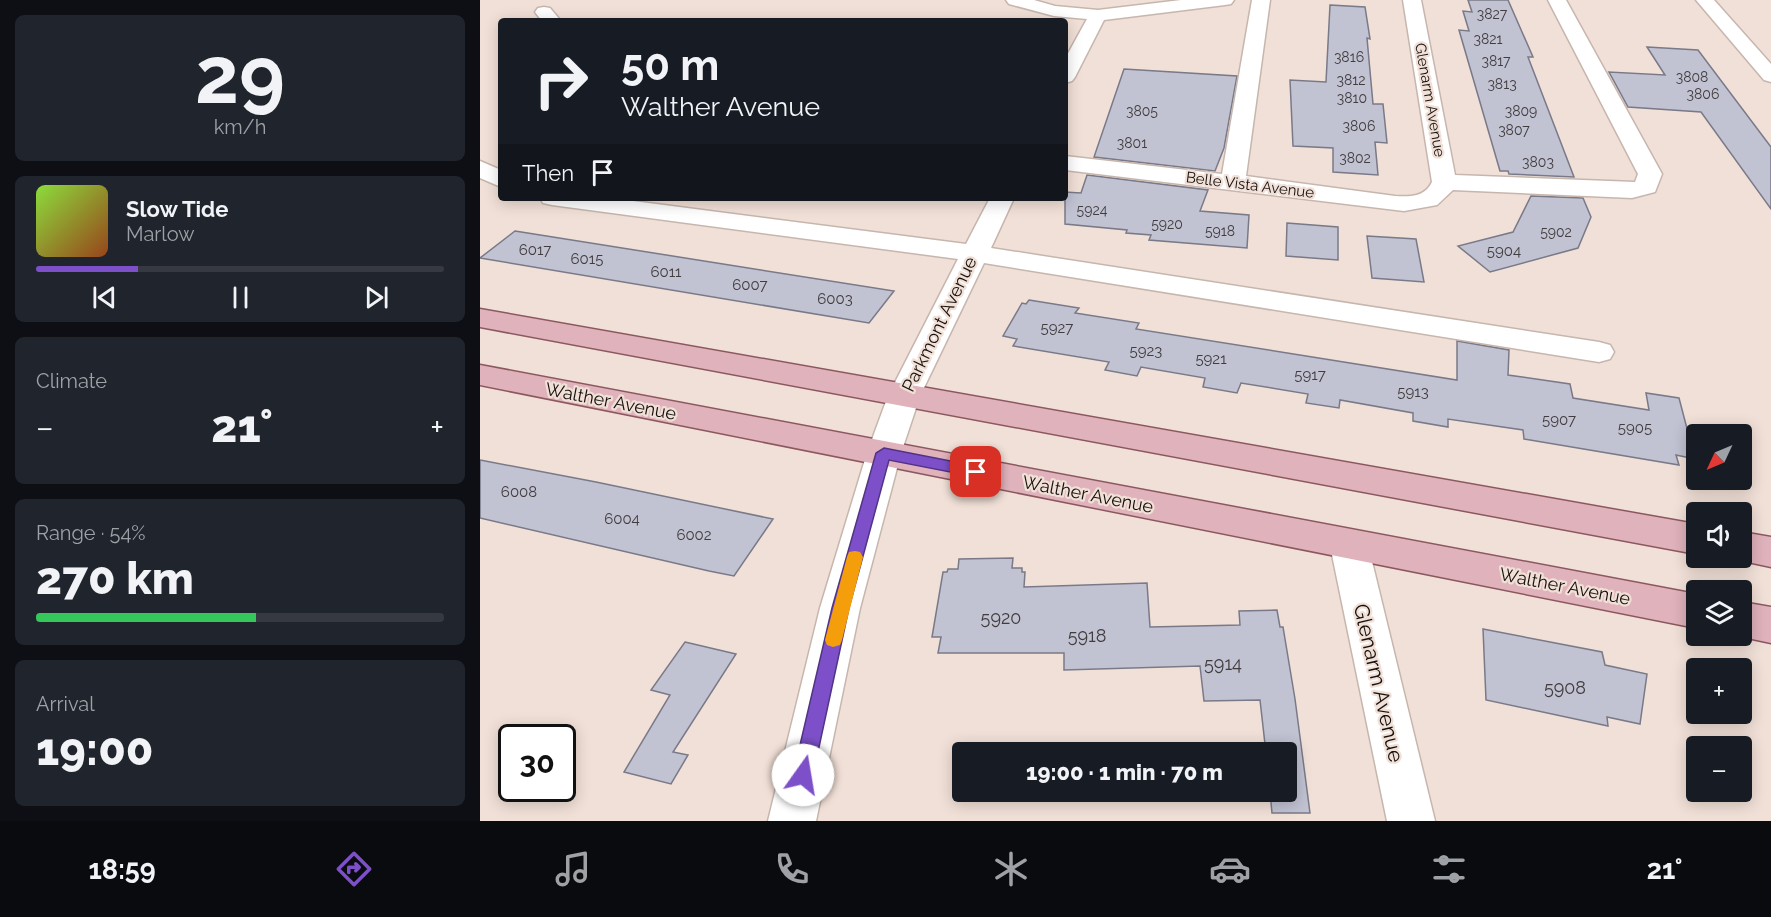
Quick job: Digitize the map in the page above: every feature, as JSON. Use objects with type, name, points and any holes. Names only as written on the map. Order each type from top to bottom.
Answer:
[{"type":"main road","points":[[480,318],[1686,537]]},
{"type":"main road","name":"Walther Avenue","points":[[480,375],[1686,609]]},
{"type":"main road","points":[[1752,549],[1771,552]]},
{"type":"main road","points":[[1752,622],[1771,625]]},
{"type":"street","points":[[1015,0],[1054,12],[1098,15],[1225,0]]},
{"type":"street","points":[[1233,182],[1261,0]]},
{"type":"street","name":"Glenarm Avenue","points":[[1412,0],[1438,189]]},
{"type":"street","name":"Belle Vista Avenue","points":[[1068,163],[1406,205],[1420,203],[1438,189],[1632,191],[1646,187],[1650,174],[1557,0]]},
{"type":"street","points":[[1705,0],[1771,76]]},
{"type":"street","points":[[1068,71],[1098,15]]},
{"type":"street","points":[[480,168],[498,178]]},
{"type":"street","points":[[575,201],[974,253],[1599,352]]},
{"type":"street","name":"Parkmont Avenue","points":[[792,821],[840,608],[884,453],[904,396],[1000,201]]},
{"type":"street","name":"Glenarm Avenue","points":[[1349,545],[1411,821]]},
{"type":"building","points":[[1468,0],[1508,0],[1533,57],[1528,57],[1574,177],[1509,174],[1508,171],[1500,171],[1459,30],[1469,31],[1463,11],[1472,12]]},
{"type":"building","points":[[1330,5],[1365,7],[1370,39],[1367,38],[1373,104],[1383,104],[1387,143],[1375,142],[1378,175],[1333,172],[1333,148],[1293,146],[1290,80],[1326,82]]},
{"type":"building","points":[[1647,47],[1698,50],[1771,147],[1771,209],[1701,112],[1628,107],[1609,72],[1665,75]]},
{"type":"building","points":[[1124,69],[1237,76],[1224,148],[1215,171],[1094,157]]},
{"type":"building","points":[[1087,175],[1208,190],[1200,211],[1249,215],[1247,248],[1149,240],[1151,235],[1126,233],[1127,230],[1065,224],[1065,201],[1068,201],[1068,192],[1081,193]]},
{"type":"building","points":[[1531,196],[1583,198],[1591,217],[1578,248],[1490,272],[1458,246],[1513,232]]},
{"type":"building","points":[[1287,223],[1338,227],[1338,260],[1286,256]]},
{"type":"building","points":[[515,231],[894,291],[869,323],[480,258]]},
{"type":"building","points":[[1367,236],[1416,239],[1424,282],[1372,278]]},
{"type":"building","points":[[1029,300],[1079,308],[1075,313],[1139,323],[1136,329],[1457,380],[1457,341],[1509,350],[1508,375],[1570,384],[1573,398],[1649,410],[1646,393],[1679,398],[1686,425],[1686,457],[1676,455],[1679,465],[1524,439],[1523,430],[1448,419],[1448,427],[1413,421],[1413,413],[1340,400],[1339,408],[1306,403],[1308,394],[1241,383],[1237,393],[1203,387],[1205,378],[1141,367],[1137,376],[1105,370],[1109,362],[1013,346],[1017,339],[1003,336],[1022,303],[1026,304]]},
{"type":"building","points":[[480,460],[773,519],[734,576],[709,571],[480,518]]},
{"type":"building","points":[[1013,558],[1012,568],[1022,568],[1022,572],[1025,572],[1024,587],[1147,583],[1150,627],[1240,625],[1239,611],[1277,610],[1280,627],[1283,627],[1295,699],[1310,813],[1272,813],[1271,802],[1297,802],[1297,742],[1265,742],[1260,700],[1204,701],[1200,666],[1064,670],[1064,653],[938,653],[941,637],[932,637],[943,572],[947,572],[948,569],[958,569],[959,559]]},
{"type":"building","points":[[1483,629],[1602,652],[1605,665],[1647,674],[1640,724],[1607,717],[1608,726],[1486,700]]},
{"type":"building","points":[[685,642],[736,654],[673,752],[688,755],[671,784],[624,772],[670,695],[651,690]]},
{"type":"slow traffic","points":[[833,640],[855,557]]},
{"type":"route","points":[[803,775],[840,608],[884,453],[976,472]]}]
